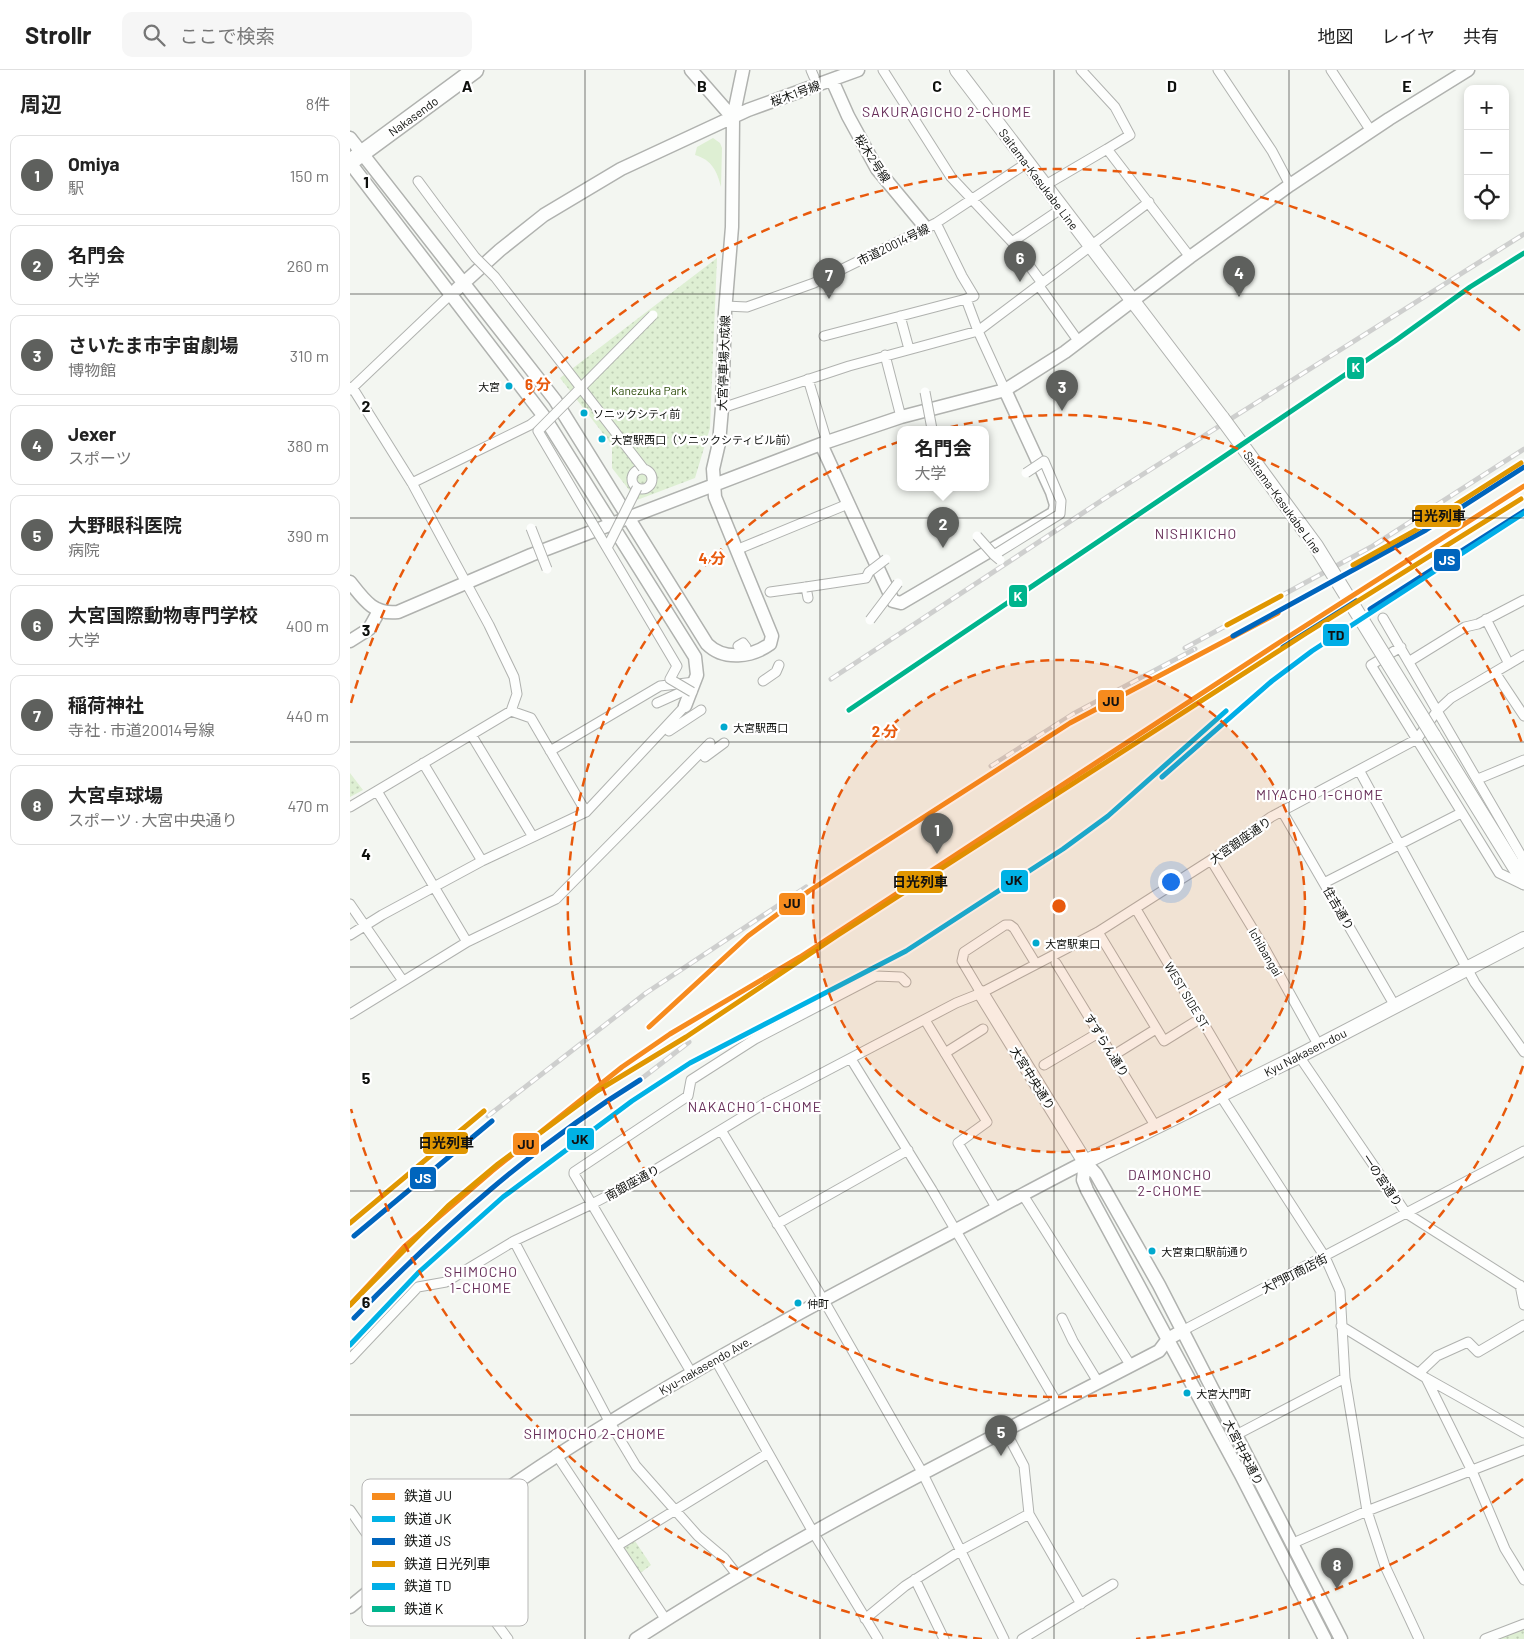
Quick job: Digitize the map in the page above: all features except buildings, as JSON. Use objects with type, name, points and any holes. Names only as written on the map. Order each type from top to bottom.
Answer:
[{"type":"highway","name":"Nakasendo","points":[[354,160],[475,70]]},
{"type":"main road","name":"Saitama-Kasukabe Line","points":[[957,70],[1222,418],[1316,546],[1524,884]]},
{"type":"main road","name":"Kyu Nakasen-dou","points":[[1085,1162],[1319,1046],[1524,939]]},
{"type":"main road","name":"大宮中央通り","points":[[981,993],[1085,1162]]},
{"type":"street","points":[[691,70],[733,118]]},
{"type":"street","name":"大宮停車場大成線","points":[[629,518],[701,636],[712,649],[741,655],[753,654],[770,644],[772,636],[770,629],[736,550],[714,491],[713,469],[719,444],[722,408],[725,306],[732,227],[733,118],[743,70]]},
{"type":"street","name":"桜木1号線","points":[[450,295],[544,215],[586,188],[670,146],[733,118],[799,90],[858,70]]},
{"type":"street","points":[[884,70],[952,177],[1012,242],[1079,342]]},
{"type":"street","points":[[1044,186],[1130,135],[1115,107],[1080,70]]},
{"type":"street","points":[[1218,70],[1272,152],[1290,185]]},
{"type":"street","points":[[1331,70],[1371,131]]},
{"type":"street","points":[[350,582],[366,602],[379,612],[398,612],[531,555],[629,518],[714,491],[824,443],[901,417],[1005,390],[1079,342],[1190,257],[1290,185],[1468,70]]},
{"type":"street","name":"桜木2号線","points":[[832,80],[852,124],[877,168],[931,225]]},
{"type":"street","points":[[350,138],[354,160],[450,295],[543,415],[695,657],[698,669],[685,706],[586,812],[482,861],[363,925],[350,935]]},
{"type":"street","points":[[1108,149],[1190,257]]},
{"type":"street","points":[[354,160],[463,284],[555,400],[629,518]]},
{"type":"street","name":"市道20014号線","points":[[725,306],[747,307],[790,293],[931,225],[974,200],[1027,163]]},
{"type":"street","points":[[418,181],[475,257],[495,277],[643,468],[650,472],[652,481],[646,488],[637,488],[633,484],[632,476],[636,470],[643,468]]},
{"type":"street","points":[[722,408],[884,355],[978,331],[1150,202]]},
{"type":"street","points":[[1012,242],[1062,208]]},
{"type":"street","points":[[824,336],[974,296],[931,225]]},
{"type":"street","points":[[350,807],[511,711],[517,694],[514,677],[467,583],[412,483],[351,388],[450,295]]},
{"type":"street","points":[[808,380],[824,443],[848,504],[893,601],[901,603],[1054,513],[1056,505],[1052,492],[978,331],[966,299]]},
{"type":"street","points":[[653,315],[538,430],[677,666],[670,679],[692,687]]},
{"type":"street","points":[[900,316],[909,349]]},
{"type":"street","points":[[884,355],[901,417]]},
{"type":"street","points":[[925,392],[931,426]]},
{"type":"street","points":[[412,483],[530,425],[543,415]]},
{"type":"street","points":[[977,536],[997,557],[1060,514],[1061,501],[1043,458],[1026,473]]},
{"type":"street","points":[[606,548],[637,488]]},
{"type":"street","points":[[736,550],[848,504]]},
{"type":"street","points":[[531,528],[547,569]]},
{"type":"street","points":[[770,592],[866,578],[869,572],[886,559]]},
{"type":"street","points":[[870,620],[898,583]]},
{"type":"street","points":[[806,587],[808,598]]},
{"type":"street","points":[[1410,661],[1465,627],[1524,600]]},
{"type":"street","points":[[350,641],[369,629],[379,612]]},
{"type":"street","points":[[1383,618],[1410,661],[1522,857],[1524,870]]},
{"type":"street","points":[[1486,619],[1508,664]]},
{"type":"street","points":[[1401,647],[1371,665],[1499,873],[1524,884]]},
{"type":"street","name":"大宮銀座通り","points":[[981,993],[1098,932],[1211,860],[1282,811],[1417,739],[1437,711],[1452,698],[1496,674],[1508,664],[1524,655]]},
{"type":"street","points":[[763,680],[777,668]]},
{"type":"street","points":[[1496,674],[1524,716]]},
{"type":"street","points":[[550,751],[660,686],[692,687]]},
{"type":"street","points":[[657,703],[692,687]]},
{"type":"street","points":[[670,731],[700,710]]},
{"type":"street","points":[[511,711],[531,718],[586,812]]},
{"type":"street","points":[[472,736],[532,837]]},
{"type":"street","points":[[350,1014],[467,942],[556,898],[710,743]]},
{"type":"street","points":[[705,757],[724,743]]},
{"type":"street","points":[[1478,779],[1524,760]]},
{"type":"street","points":[[422,763],[482,861]]},
{"type":"street","points":[[1359,770],[1467,968],[1524,1052]]},
{"type":"street","points":[[377,791],[467,942]]},
{"type":"street","name":"住吉通り","points":[[1282,811],[1395,1006]]},
{"type":"street","points":[[1324,883],[1462,813]]},
{"type":"street","name":"Ichibangai","points":[[1211,860],[1265,949],[1319,1046]]},
{"type":"street","points":[[350,904],[403,981]]},
{"type":"street","name":"WEST SIDE ST.","points":[[1136,908],[1240,1085]]},
{"type":"street","points":[[981,993],[961,956],[964,952],[1005,925],[1010,924],[1014,928],[1036,964]]},
{"type":"street","points":[[1098,932],[1164,1041],[1201,1018]]},
{"type":"street","name":"すずらん通り","points":[[1056,963],[1100,1032],[1156,1127]]},
{"type":"street","points":[[691,1372],[574,1172],[688,1096],[691,1080],[755,1039],[876,976],[901,977],[906,982]]},
{"type":"street","name":"南銀座通り","points":[[350,1359],[418,1287],[446,1282],[514,1241],[592,1204],[669,1162],[768,1102],[956,1003],[981,993]]},
{"type":"street","points":[[927,1019],[945,1053],[987,1122],[958,1143],[996,1208]]},
{"type":"street","points":[[945,1053],[983,1029]]},
{"type":"street","points":[[1114,1055],[1156,1029]]},
{"type":"street","points":[[1044,1064],[1100,1032]]},
{"type":"street","name":"一の宮通り","points":[[1299,1056],[1406,1213],[1522,1287]]},
{"type":"street","points":[[851,1059],[956,1230],[1057,1403]]},
{"type":"street","points":[[1220,1095],[1325,1257],[1340,1291],[1345,1378],[1367,1511],[1385,1566],[1419,1639]]},
{"type":"street","points":[[720,1130],[823,1299],[922,1472],[1004,1639]]},
{"type":"street","points":[[778,1224],[908,1150]]},
{"type":"street","name":"大門町商店街","points":[[1182,1331],[1524,1151]]},
{"type":"street","name":"Kyu-nakasendo Ave.","points":[[522,1479],[556,1454],[715,1358],[823,1299],[1085,1162]]},
{"type":"street","name":"大宮中央通り","points":[[1085,1162],[1096,1174],[1182,1331],[1341,1639]]},
{"type":"street","name":"大宮中央通り","points":[[1085,1162],[1083,1180],[1087,1190],[1168,1339],[1325,1639]]},
{"type":"street","points":[[1023,1194],[1131,1366]]},
{"type":"street","points":[[514,1241],[609,1421],[636,1466],[698,1536],[730,1564],[738,1576]]},
{"type":"street","points":[[1522,1287],[1524,1305]]},
{"type":"street","points":[[1062,1318],[1073,1341],[1098,1382]]},
{"type":"street","points":[[1422,1376],[1437,1356],[1468,1342],[1478,1352],[1524,1325]]},
{"type":"street","points":[[1341,1326],[1422,1376],[1524,1433]]},
{"type":"street","points":[[636,1639],[738,1576],[922,1472],[1159,1352],[1168,1339],[1182,1331]]},
{"type":"street","points":[[715,1358],[768,1453],[865,1620],[878,1639]]},
{"type":"street","points":[[1422,1376],[1472,1471],[1505,1549],[1524,1580]]},
{"type":"street","points":[[1236,1435],[1345,1378]]},
{"type":"street","points":[[1005,1430],[1024,1466],[1030,1514],[1081,1604]]},
{"type":"street","points":[[1291,1544],[1367,1511],[1524,1450]]},
{"type":"street","points":[[617,1546],[768,1453]]},
{"type":"street","points":[[556,1454],[666,1620]]},
{"type":"street","points":[[350,1510],[362,1527]]},
{"type":"street","points":[[865,1620],[915,1579],[960,1551],[1030,1514]]},
{"type":"street","points":[[915,1579],[944,1639]]},
{"type":"street","points":[[1022,1639],[1114,1584]]},
{"type":"street","name":"Kyu-nakasendo Ave.","points":[[350,1607],[362,1598]]},
{"type":"street","points":[[1485,1639],[1524,1624]]},
{"type":"street","points":[[498,1626],[508,1639]]},
{"type":"green space","points":[[713,138],[720,143],[722,148],[721,187],[718,176],[710,163],[695,155],[697,147]]},
{"type":"green space","name":"Kanezuka Park","points":[[717,258],[710,428],[695,478],[637,500],[612,468],[612,445],[560,378]]},
{"type":"green space","points":[[350,773],[363,790],[350,797]]},
{"type":"green space","points":[[635,1541],[651,1565],[639,1574],[622,1549]]},
{"type":"green space","points":[[1524,1626],[1524,1639],[1490,1639]]},
{"type":"railway","points":[[831,679],[1110,495],[1524,234]]},
{"type":"railway","points":[[1185,648],[1371,547],[1524,449]]},
{"type":"railway","points":[[991,766],[1073,714],[1195,649]]},
{"type":"railway","points":[[488,1116],[646,993],[806,887]]},
{"type":"railway","points":[[636,1083],[689,1042]]},
{"type":"rail line","name":"K","points":[[849,710],[1395,341],[1470,287],[1524,253]]},
{"type":"rail line","name":"日光列車","points":[[1353,565],[1416,530],[1521,463]]},
{"type":"rail line","name":"JS","points":[[1233,636],[1426,530],[1524,467]]},
{"type":"rail line","name":"JU","points":[[350,1305],[404,1247],[492,1171],[622,1067],[670,1034],[800,957],[1280,642],[1524,486]]},
{"type":"rail line","name":"日光列車","points":[[350,1305],[448,1206],[498,1164],[597,1091],[686,1037],[838,935],[1305,634],[1521,499]]},
{"type":"rail line","name":"JS","points":[[1370,609],[1524,511]]},
{"type":"rail line","name":"TD","points":[[1162,777],[1272,681],[1312,651],[1524,513]]},
{"type":"rail line","name":"日光列車","points":[[1227,625],[1281,596]]},
{"type":"rail line","name":"JS","points":[[1283,647],[1356,601]]},
{"type":"rail line","name":"JU","points":[[649,1027],[748,936],[809,891],[1070,723],[1278,613]]},
{"type":"rail line","name":"JK","points":[[350,1345],[419,1272],[503,1197],[632,1101],[690,1063],[906,951],[1063,849],[1108,816],[1226,711]]},
{"type":"rail line","name":"JS","points":[[354,1318],[421,1252],[490,1190],[563,1132],[640,1080]]},
{"type":"rail line","name":"日光列車","points":[[350,1223],[484,1111]]},
{"type":"rail line","name":"JS","points":[[354,1236],[492,1121]]},
{"type":"place","name":"大宮国際動物専門学校","points":[[1020,282]]},
{"type":"place","name":"Jexer","points":[[1239,297]]},
{"type":"place","name":"稲荷神社","points":[[829,299]]},
{"type":"place","name":"大宮","points":[[509,386]]},
{"type":"place","name":"さいたま市宇宙劇場","points":[[1062,411]]},
{"type":"place","name":"ソニックシティ前","points":[[584,413]]},
{"type":"place","name":"大宮駅西口（ソニックシティビル前）","points":[[602,439]]},
{"type":"place","name":"名門会","points":[[943,548]]},
{"type":"place","name":"大宮駅西口","points":[[724,727]]},
{"type":"place","name":"Omiya","points":[[937,854]]},
{"type":"place","name":"大宮駅東口","points":[[1036,943]]},
{"type":"place","name":"大宮東口駅前通り","points":[[1152,1251]]},
{"type":"place","name":"仲町","points":[[798,1303]]},
{"type":"place","name":"大宮大門町","points":[[1187,1393]]},
{"type":"place","name":"大野眼科医院","points":[[1001,1456]]},
{"type":"place","name":"大宮卓球場","points":[[1337,1589]]},
{"type":"district","name":"SAKURAGICHO 2-CHOME","points":[[947,111]]},
{"type":"district","name":"NISHIKICHO","points":[[1196,533]]},
{"type":"district","name":"MIYACHO 1-CHOME","points":[[1320,794]]},
{"type":"district","name":"NAKACHO 1-CHOME","points":[[755,1106]]},
{"type":"district","name":"DAIMONCHO 2-CHOME","points":[[1170,1182]]},
{"type":"district","name":"SHIMOCHO 1-CHOME","points":[[481,1280]]},
{"type":"district","name":"SHIMOCHO 2-CHOME","points":[[595,1433]]}]
